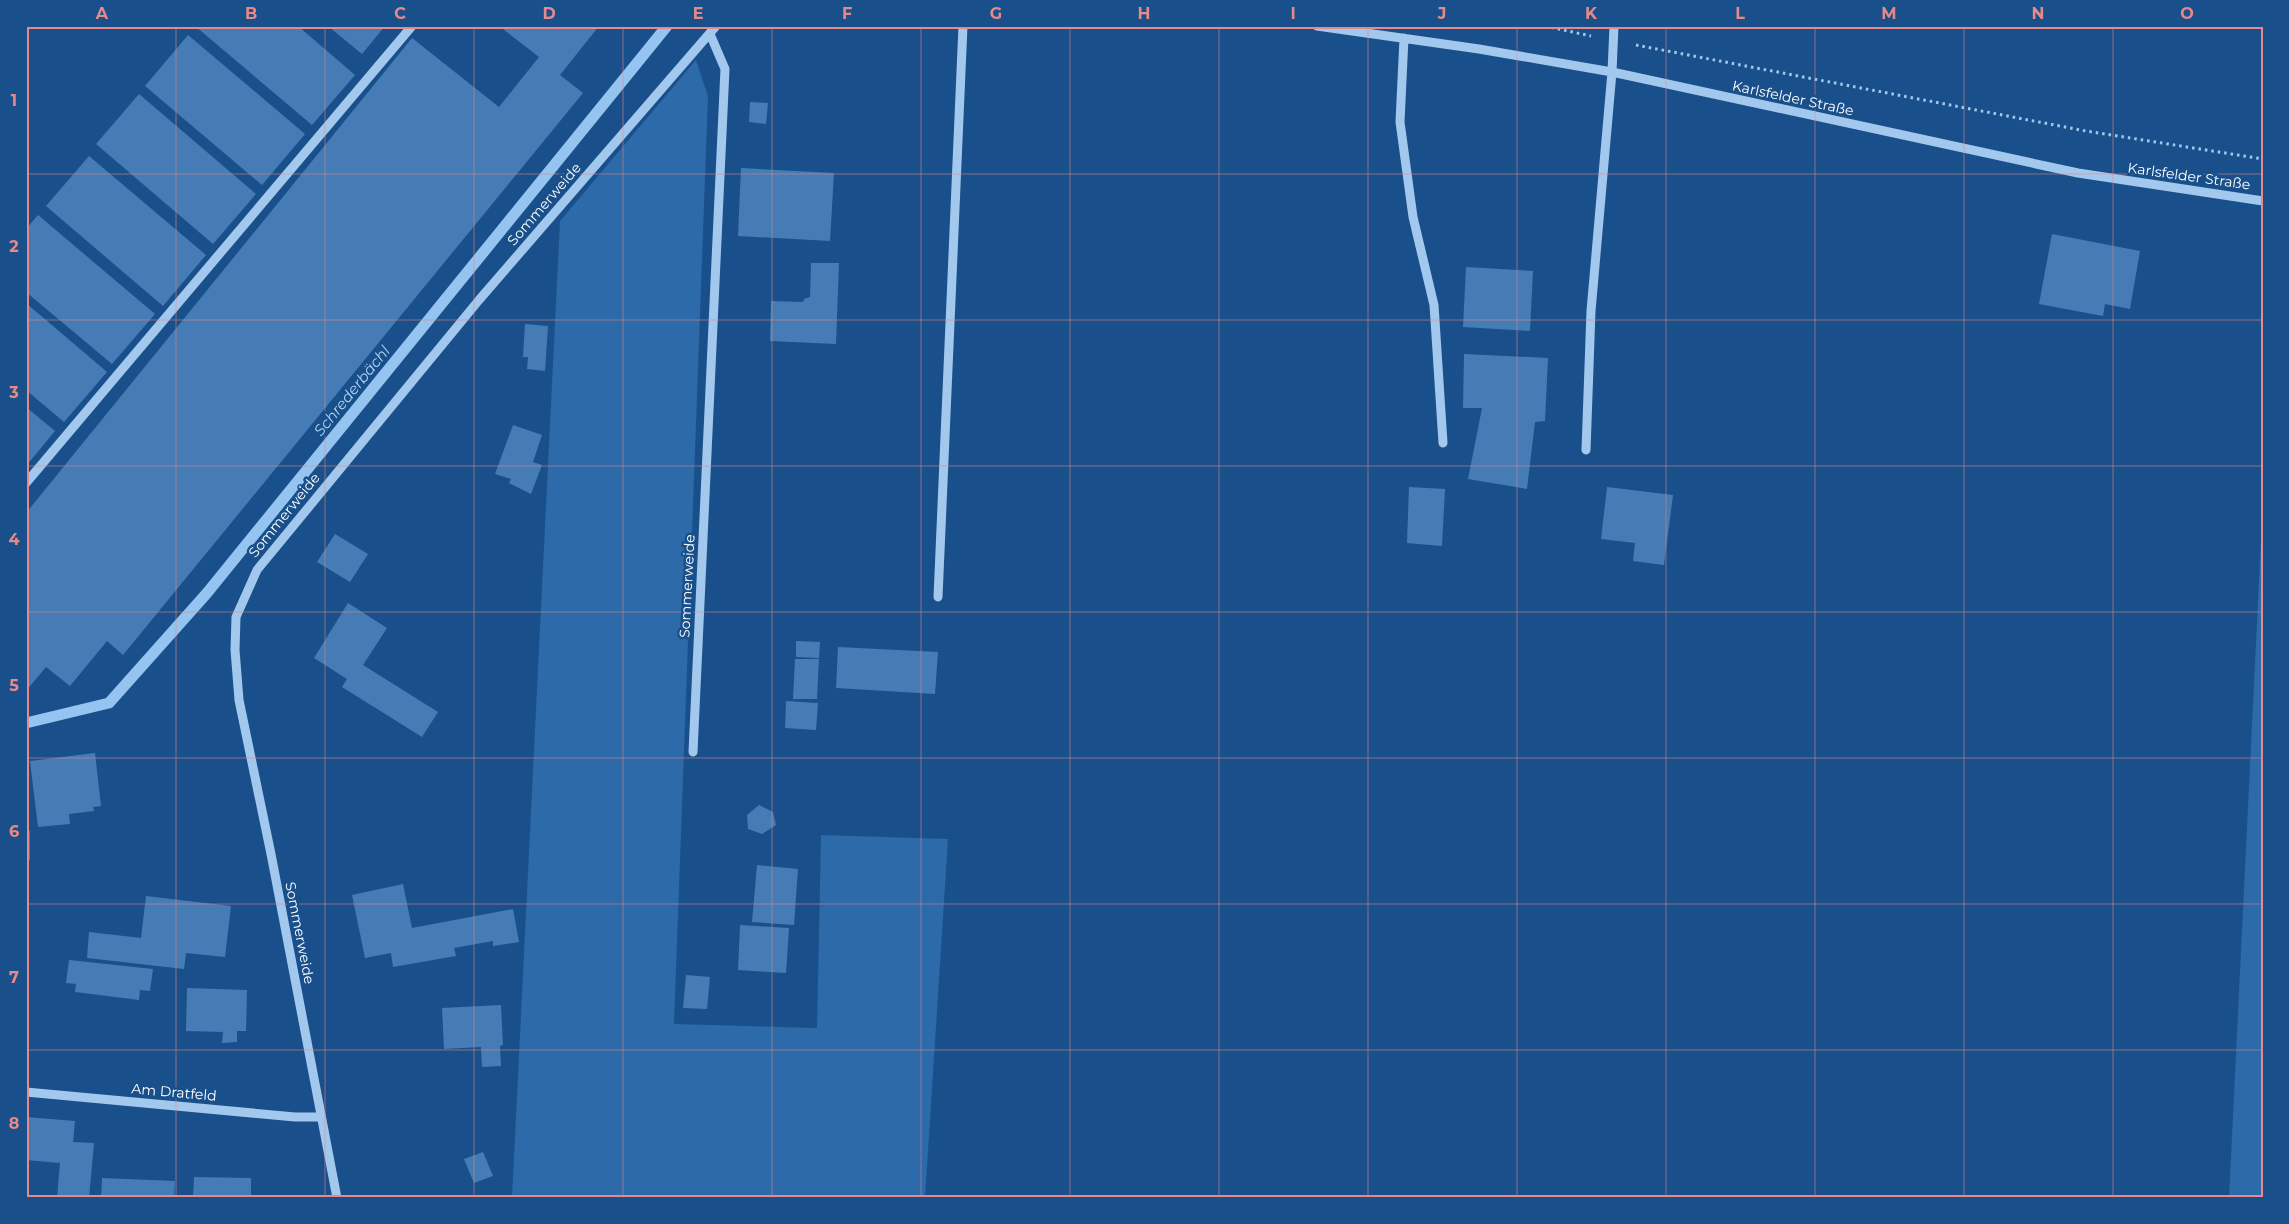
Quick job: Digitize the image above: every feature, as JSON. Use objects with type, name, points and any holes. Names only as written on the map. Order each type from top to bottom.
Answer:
[{"type":"street","points":[[26,482],[412,26]]},
{"type":"street","name":"Sommerweide","points":[[337,1198],[273,864],[239,700],[236,617],[256,570],[479,300],[716,26]]},
{"type":"street","points":[[938,597],[963,26]]},
{"type":"street","name":"Karlsfelder Straße","points":[[1317,26],[1479,49],[1612,72],[2078,173],[2263,201]]},
{"type":"street","points":[[1586,450],[1592,311],[1612,72],[1614,26]]},
{"type":"street","name":"Sommerweide","points":[[694,752],[725,68],[710,34]]},
{"type":"street","points":[[1404,38],[1400,122],[1413,217],[1434,305],[1443,443]]},
{"type":"street","name":"Am Dratfeld","points":[[26,1092],[295,1118],[320,1116]]},
{"type":"path","points":[[1545,26],[1612,41],[2086,131],[2263,159]]},
{"type":"shaded area","points":[[696,60],[708,96],[674,1024],[817,1028],[821,835],[948,839],[925,1198],[512,1198],[560,221]]},
{"type":"shaded area","points":[[2263,498],[2263,1198],[2229,1198]]},
{"type":"building","points":[[195,26],[298,26],[355,75],[312,125]]},
{"type":"building","points":[[328,26],[385,26],[362,54]]},
{"type":"building","points":[[505,26],[599,26],[560,75],[583,93],[123,655],[107,641],[70,686],[46,667],[26,691],[26,513],[412,38],[499,107],[539,57],[503,29]]},
{"type":"building","points":[[188,35],[305,134],[262,185],[145,86]]},
{"type":"building","points":[[139,94],[256,194],[213,244],[96,144]]},
{"type":"building","points":[[750,102],[768,103],[766,124],[749,122]]},
{"type":"building","points":[[89,156],[206,255],[163,306],[46,206]]},
{"type":"building","points":[[741,168],[834,173],[830,241],[738,236]]},
{"type":"building","points":[[38,215],[155,314],[112,364],[26,292],[26,229]]},
{"type":"building","points":[[2052,234],[2140,251],[2130,309],[2105,304],[2103,316],[2039,304]]},
{"type":"building","points":[[811,263],[839,263],[836,344],[770,341],[771,301],[803,302],[804,299],[810,297]]},
{"type":"building","points":[[1466,267],[1533,271],[1530,331],[1463,327]]},
{"type":"building","points":[[26,303],[107,372],[64,422],[26,390]]},
{"type":"building","points":[[525,324],[548,326],[545,371],[527,369],[528,357],[523,357]]},
{"type":"building","points":[[1464,354],[1548,358],[1545,421],[1535,422],[1527,489],[1468,479],[1482,408],[1463,408]]},
{"type":"building","points":[[26,407],[55,431],[26,466]]},
{"type":"building","points":[[513,425],[542,435],[533,462],[542,465],[531,494],[509,483],[511,479],[495,474]]},
{"type":"building","points":[[1409,487],[1445,489],[1442,546],[1407,543]]},
{"type":"building","points":[[1607,487],[1673,495],[1664,565],[1633,561],[1635,543],[1601,539]]},
{"type":"building","points":[[335,534],[368,554],[350,582],[317,562]]},
{"type":"building","points":[[348,603],[387,628],[363,665],[438,712],[422,737],[342,687],[347,679],[314,658]]},
{"type":"building","points":[[796,641],[820,642],[819,658],[796,657]]},
{"type":"building","points":[[838,647],[938,652],[935,694],[836,688]]},
{"type":"building","points":[[795,659],[819,659],[817,699],[793,699]]},
{"type":"building","points":[[786,701],[818,703],[816,730],[785,728]]},
{"type":"building","points":[[95,753],[101,806],[93,807],[94,811],[69,814],[70,824],[38,827],[30,761]]},
{"type":"building","points":[[759,805],[773,812],[776,825],[762,834],[748,829],[747,815]]},
{"type":"building","points":[[26,831],[30,831],[30,860],[26,860]]},
{"type":"building","points":[[757,865],[798,869],[794,925],[752,922]]},
{"type":"building","points":[[403,884],[412,928],[513,909],[519,942],[493,946],[493,941],[454,948],[456,956],[393,967],[391,953],[365,958],[352,895]]},
{"type":"building","points":[[146,896],[231,906],[225,957],[186,953],[184,969],[87,958],[89,932],[141,938]]},
{"type":"building","points":[[740,925],[789,928],[786,973],[738,970]]},
{"type":"building","points":[[69,960],[153,969],[150,991],[140,990],[139,1000],[75,992],[76,984],[66,983]]},
{"type":"building","points":[[686,975],[710,977],[707,1009],[683,1008]]},
{"type":"building","points":[[187,988],[247,990],[246,1031],[237,1031],[237,1042],[222,1043],[223,1032],[186,1031]]},
{"type":"building","points":[[501,1005],[503,1045],[500,1046],[501,1066],[482,1067],[481,1047],[444,1049],[442,1008]]},
{"type":"building","points":[[26,1117],[75,1121],[73,1142],[94,1143],[89,1198],[57,1198],[60,1163],[26,1160]]},
{"type":"building","points":[[483,1152],[493,1176],[474,1183],[464,1159]]},
{"type":"building","points":[[194,1177],[251,1178],[251,1198],[193,1198]]},
{"type":"building","points":[[102,1178],[175,1181],[174,1198],[101,1198]]},
{"type":"waterway","name":"Schrederbächl","points":[[26,723],[109,703],[207,593],[667,26]]}]
